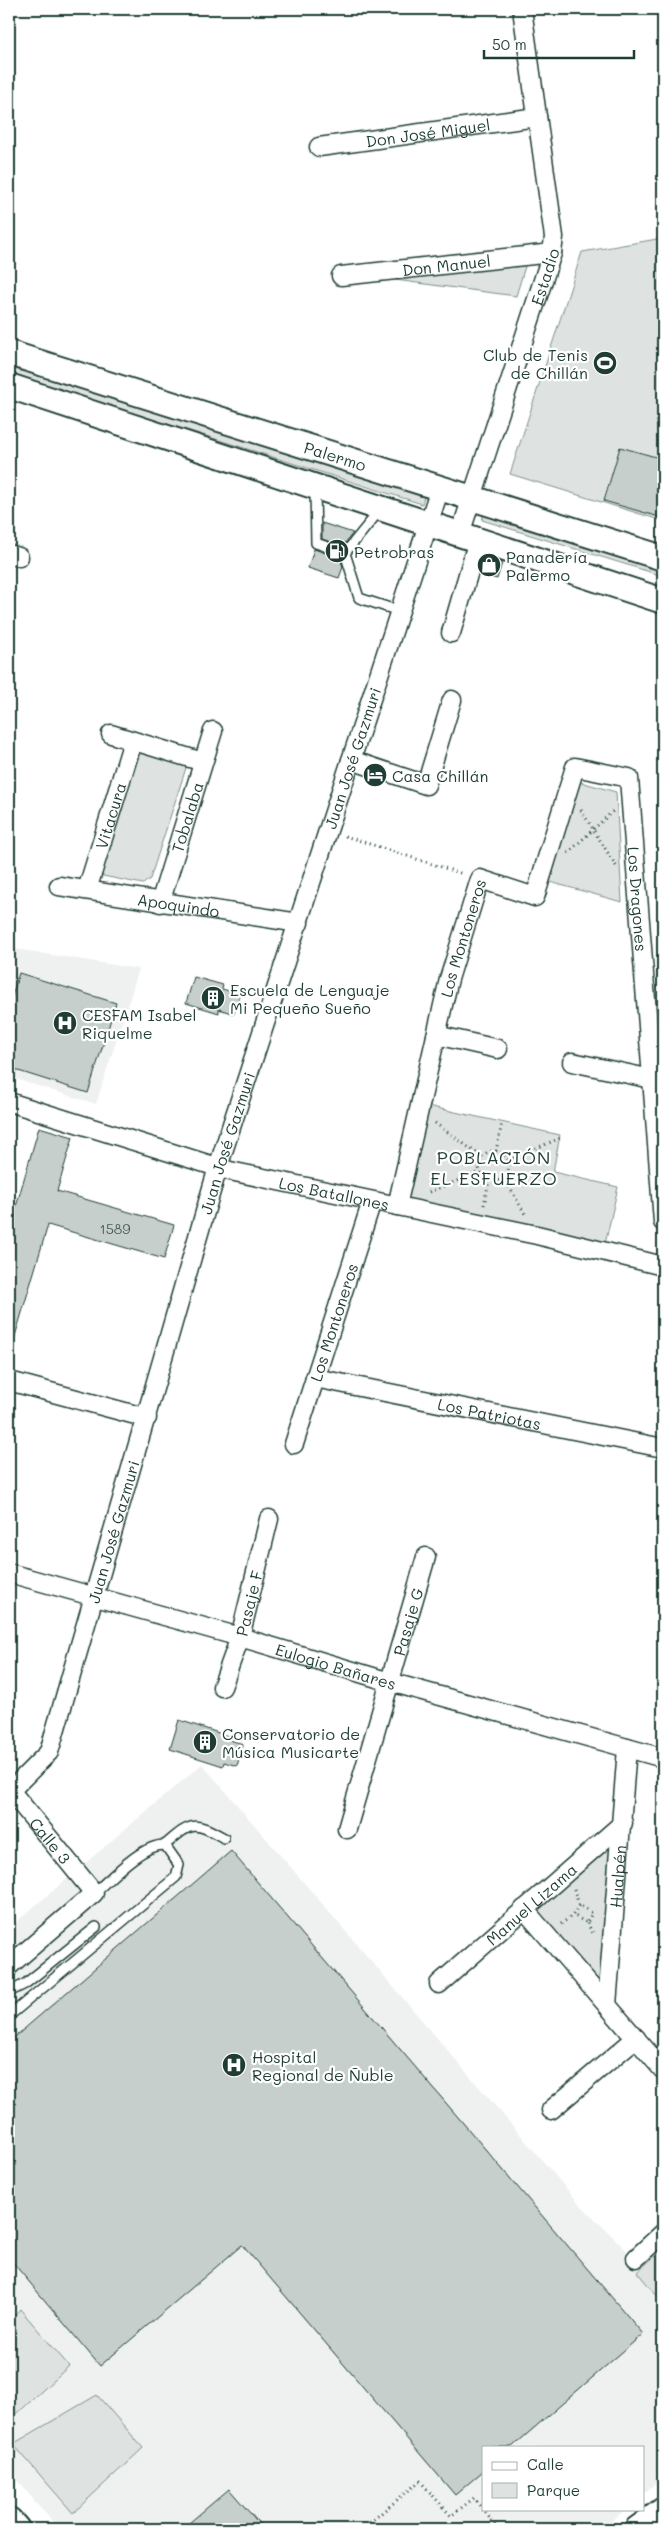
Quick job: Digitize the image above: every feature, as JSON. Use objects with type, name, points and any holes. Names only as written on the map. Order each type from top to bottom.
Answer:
[{"type":"main road","points":[[9,2521],[16,2529]]},
{"type":"street","name":"Estadio","points":[[469,537],[473,499],[552,253],[554,237],[522,9]]},
{"type":"street","name":"Don José Miguel","points":[[319,147],[537,117]]},
{"type":"street","name":"Don Manuel","points":[[341,276],[552,253]]},
{"type":"street","name":"Palermo","points":[[9,353],[663,558]]},
{"type":"street","points":[[9,386],[663,601]]},
{"type":"street","name":"Juan José Gazmuri","points":[[10,1791],[49,1752],[218,1167],[440,488]]},
{"type":"street","points":[[452,634],[469,537]]},
{"type":"street","points":[[351,760],[426,784],[452,700]]},
{"type":"street","name":"Tobalaba","points":[[160,903],[213,730]]},
{"type":"street","points":[[111,734],[203,762]]},
{"type":"street","name":"Vitacura","points":[[87,890],[133,741]]},
{"type":"street","name":"Los Montoneros","points":[[397,1206],[449,979],[480,879],[536,897],[575,767],[629,787]]},
{"type":"street","name":"Los Dragones","points":[[629,787],[652,1079],[662,1180],[663,1222]]},
{"type":"street","name":"Apoquindo","points":[[59,886],[299,923]]},
{"type":"street","points":[[436,1034],[498,1049]]},
{"type":"street","points":[[572,1062],[652,1079]]},
{"type":"street","name":"Los Batallones","points":[[9,1102],[218,1167],[538,1235],[663,1266]]},
{"type":"street","name":"Los Montoneros","points":[[294,1444],[372,1201]]},
{"type":"street","name":"Los Patriotas","points":[[315,1378],[663,1448]]},
{"type":"street","points":[[9,1381],[147,1418]]},
{"type":"street","name":"Pasaje F","points":[[222,1687],[240,1637],[269,1519]]},
{"type":"street","name":"Pasaje G","points":[[347,1829],[426,1557]]},
{"type":"street","name":"Eulogio Bañares","points":[[9,1574],[95,1596],[390,1682],[663,1758]]},
{"type":"street","name":"Hualpén","points":[[607,2005],[627,1748]]},
{"type":"street","name":"Calle 3","points":[[10,1791],[94,1893]]},
{"type":"street","name":"Manuel Lizama","points":[[440,1984],[622,1823]]},
{"type":"street","points":[[9,1966],[94,1893]]},
{"type":"street","points":[[524,1909],[663,2070]]},
{"type":"street","points":[[552,2110],[636,2038]]},
{"type":"street","points":[[636,2258],[663,2233]]},
{"type":"street","points":[[637,2529],[663,2510]]},
{"type":"lane","points":[[315,486],[316,543],[345,553]]},
{"type":"lane","points":[[345,553],[382,508]]},
{"type":"lane","points":[[345,553],[359,598],[399,611]]},
{"type":"lane","points":[[94,1893],[140,1854],[156,1845],[165,1845],[186,1827],[203,1826],[224,1838]]},
{"type":"lane","points":[[9,2016],[176,1877],[179,1865],[165,1845]]},
{"type":"lane","points":[[9,1992],[25,1984],[96,1927]]},
{"type":"path","points":[[566,854],[592,830],[629,787]]},
{"type":"path","points":[[568,789],[618,869]]},
{"type":"path","points":[[328,830],[480,879]]},
{"type":"path","points":[[418,1111],[482,1157]]},
{"type":"path","points":[[496,1151],[502,1124]]},
{"type":"path","points":[[508,1160],[563,1137]]},
{"type":"path","points":[[482,1157],[496,1151]]},
{"type":"path","points":[[480,1172],[490,1181],[500,1181],[504,1178],[509,1170],[508,1160],[496,1151]]},
{"type":"path","points":[[480,1172],[482,1157]]},
{"type":"path","points":[[397,1206],[480,1172]]},
{"type":"path","points":[[504,1178],[538,1235]]},
{"type":"path","points":[[480,1223],[490,1181]]},
{"type":"path","points":[[579,1905],[592,1913],[587,1923],[574,1914],[579,1905]]},
{"type":"path","points":[[362,2529],[420,2481],[451,2516],[474,2498],[482,2508]]},
{"type":"path","points":[[483,2510],[498,2529]]},
{"type":"shaded area","name":"CESFAM Isabel Riquelme","points":[[9,948],[139,969],[96,1104],[9,1077]]},
{"type":"shaded area","name":"Hospital Regional de Ñuble","points":[[202,1764],[577,2201],[628,2252],[663,2294],[663,2477],[644,2493],[644,2446],[482,2446],[482,2510],[625,2510],[603,2529],[59,2529],[9,2471],[9,1928]]},
{"type":"green space","name":"Club de Tenis de Chillán","points":[[663,238],[663,521],[510,474],[582,252]]},
{"type":"green space","points":[[527,260],[516,296],[372,277]]},
{"type":"green space","points":[[9,355],[427,486],[422,504],[9,374]]},
{"type":"green space","points":[[487,503],[663,558],[663,576],[482,520]]},
{"type":"green space","points":[[143,750],[181,762],[186,768],[150,879],[143,884],[103,876],[99,869],[137,753]]},
{"type":"green space","points":[[577,781],[616,792],[622,902],[550,882]]},
{"type":"green space","points":[[423,1105],[560,1135],[553,1172],[618,1187],[605,1244],[403,1200]]},
{"type":"green space","points":[[615,1840],[600,1988],[534,1912]]},
{"type":"green space","points":[[663,2249],[663,2303],[637,2272]]},
{"type":"green space","points":[[20,2309],[69,2366],[9,2421],[9,2321]]},
{"type":"green space","points":[[97,2395],[143,2448],[73,2513],[13,2444]]},
{"type":"building","points":[[620,447],[663,459],[663,518],[604,501]]},
{"type":"building","points":[[322,523],[353,533],[343,546],[322,539]]},
{"type":"building","points":[[314,549],[340,558],[343,567],[339,578],[308,568]]},
{"type":"building","name":"Panadería Palermo","points":[[484,557],[502,563],[497,579],[479,574]]},
{"type":"building","name":"CESFAM Isabel Riquelme","points":[[19,973],[116,1003],[88,1093],[9,1068],[9,1006]]},
{"type":"building","name":"Escuela de Lenguaje Mi Pequeño Sueño","points":[[194,977],[223,985],[222,989],[240,994],[234,1014],[219,1009],[219,1013],[186,1003]]},
{"type":"building","points":[[39,1127],[73,1137],[57,1191],[174,1225],[164,1259],[48,1225],[13,1343],[9,1342],[9,1231]]},
{"type":"building","name":"Conservatorio de Música Musicarte","points":[[179,1720],[231,1737],[230,1740],[243,1744],[237,1766],[224,1762],[223,1766],[170,1749]]},
{"type":"building","points":[[231,1851],[643,2334],[513,2446],[482,2446],[482,2472],[455,2495],[242,2245],[100,2366],[9,2258],[9,2042]]},
{"type":"building","points":[[229,2489],[264,2529],[182,2529]]},
{"type":"place","name":"Club de Tenis de Chillán","points":[[605,363]]},
{"type":"place","name":"Petrobras","points":[[337,551]]},
{"type":"place","name":"Panadería Palermo","points":[[489,565]]},
{"type":"place","name":"Casa Chillán","points":[[375,775]]},
{"type":"place","name":"Escuela de Lenguaje Mi Pequeño Sueño","points":[[213,998]]},
{"type":"place","name":"CESFAM Isabel Riquelme","points":[[65,1023]]},
{"type":"place","name":"Conservatorio de Música Musicarte","points":[[205,1742]]},
{"type":"place","name":"Hospital Regional de Ñuble","points":[[234,2065]]},
{"type":"district","name":"POBLACIÓN EL ESFUERZO","points":[[494,1167]]}]
